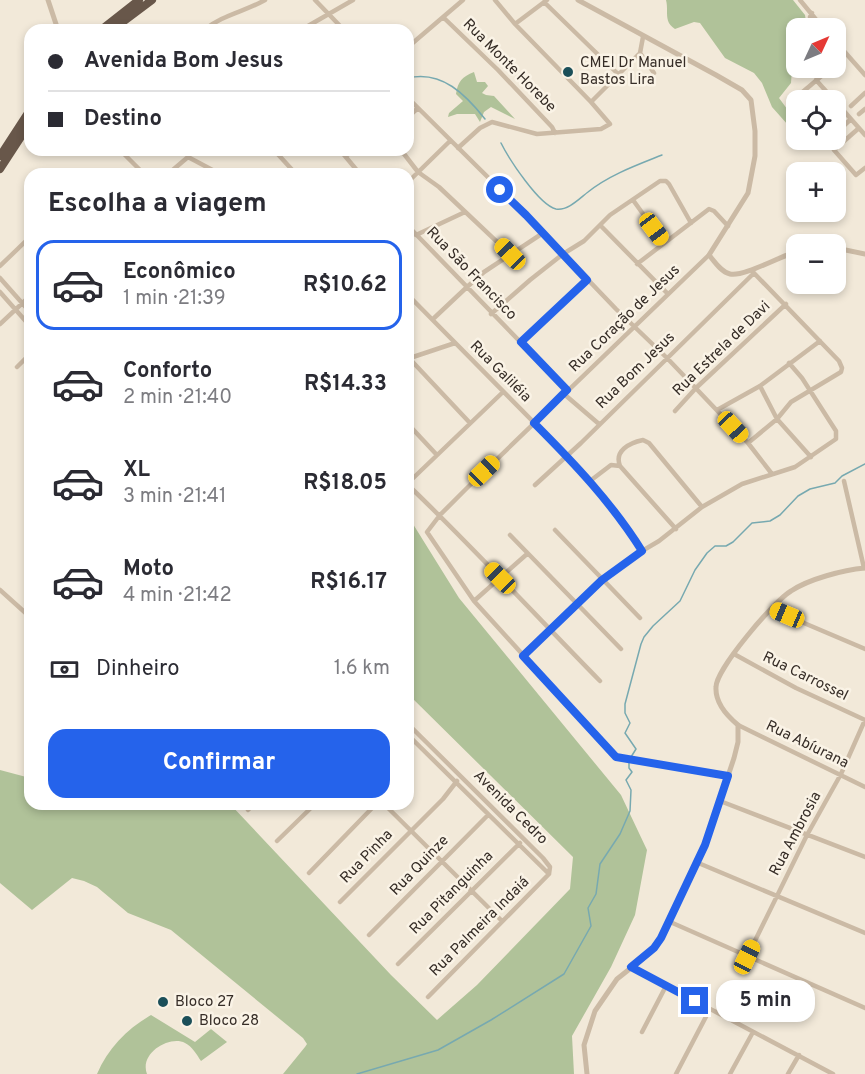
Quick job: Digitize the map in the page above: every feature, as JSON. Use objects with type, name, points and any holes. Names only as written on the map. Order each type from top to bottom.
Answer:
[{"type":"highway","points":[[109,24],[139,0]]},
{"type":"highway","points":[[120,24],[152,0]]},
{"type":"highway","points":[[0,156],[24,119]]},
{"type":"highway","points":[[0,169],[24,132]]},
{"type":"street","points":[[48,0],[56,24]]},
{"type":"street","points":[[214,24],[265,0]]},
{"type":"street","points":[[315,0],[338,24]]},
{"type":"street","points":[[311,24],[353,0]]},
{"type":"street","points":[[414,42],[463,0]]},
{"type":"street","points":[[458,148],[480,128],[492,122],[527,133],[606,128],[610,124],[495,0]]},
{"type":"street","points":[[578,0],[643,36],[640,53],[591,102]]},
{"type":"street","points":[[800,0],[816,18]]},
{"type":"street","points":[[515,24],[545,1],[618,74]]},
{"type":"street","points":[[812,13],[812,18]]},
{"type":"street","name":"Rua Monte Horebe","points":[[444,18],[498,70],[552,127],[555,133]]},
{"type":"street","name":"Rua Coração de Jesus","points":[[474,602],[427,535],[430,526],[709,255],[748,193],[753,176],[755,131],[751,100],[742,90],[643,36]]},
{"type":"street","points":[[640,53],[654,73]]},
{"type":"street","points":[[846,53],[865,75]]},
{"type":"street","points":[[805,90],[818,78]]},
{"type":"street","points":[[816,80],[825,90]]},
{"type":"street","points":[[851,106],[865,93]]},
{"type":"street","points":[[414,104],[667,358],[748,443],[772,474]]},
{"type":"street","points":[[414,112],[418,108]]},
{"type":"street","points":[[859,114],[865,108]]},
{"type":"street","points":[[846,113],[865,135]]},
{"type":"street","points":[[846,124],[851,119]]},
{"type":"street","points":[[859,128],[834,150],[856,175],[865,168]]},
{"type":"street","points":[[414,176],[450,141]]},
{"type":"street","points":[[126,156],[138,168]]},
{"type":"street","points":[[280,156],[290,168]]},
{"type":"street","points":[[346,156],[355,168]]},
{"type":"street","points":[[406,156],[418,172],[510,254]]},
{"type":"street","points":[[175,168],[188,157],[209,168]]},
{"type":"street","points":[[491,314],[563,254],[584,241],[609,215],[660,181],[666,181],[670,186],[691,222]]},
{"type":"street","points":[[633,200],[664,243]]},
{"type":"street","points":[[637,264],[711,209],[728,226]]},
{"type":"street","points":[[416,235],[465,212]]},
{"type":"street","points":[[600,225],[668,294]]},
{"type":"street","name":"Rua São Francisco","points":[[414,233],[599,424]]},
{"type":"street","points":[[433,319],[466,286],[543,233]]},
{"type":"street","points":[[0,266],[24,243]]},
{"type":"street","points":[[846,250],[865,254]]},
{"type":"street","points":[[709,255],[729,273],[753,272],[776,258],[786,255]]},
{"type":"street","points":[[748,443],[777,419],[790,402],[842,370],[841,363],[753,272]]},
{"type":"street","name":"Rua Bom Jesus","points":[[535,486],[753,272]]},
{"type":"street","points":[[0,278],[24,305]]},
{"type":"street","points":[[521,342],[587,280]]},
{"type":"street","points":[[0,292],[24,320]]},
{"type":"street","name":"Rua Galiléia","points":[[414,302],[590,481],[624,523],[642,551]]},
{"type":"street","points":[[0,324],[22,303]]},
{"type":"street","name":"Rua Estrela de Davi","points":[[675,411],[696,388],[786,304]]},
{"type":"street","points":[[717,410],[760,386],[820,341]]},
{"type":"street","points":[[414,356],[455,343]]},
{"type":"street","points":[[17,367],[24,360]]},
{"type":"street","points":[[414,363],[470,423]]},
{"type":"street","points":[[523,656],[602,580],[676,529],[702,507],[727,491],[772,474],[786,472],[812,457],[836,439],[834,428],[810,390],[789,363]]},
{"type":"street","points":[[760,386],[777,419],[812,457]]},
{"type":"street","points":[[414,478],[502,392]]},
{"type":"street","points":[[414,430],[436,454]]},
{"type":"street","points":[[676,529],[620,466],[618,454],[633,442],[643,440],[649,443],[702,507]]},
{"type":"street","points":[[590,481],[611,465],[620,466]]},
{"type":"street","points":[[587,1074],[584,1045],[591,1021],[611,987],[654,948],[705,845],[720,801],[738,742],[738,725],[725,712],[717,698],[717,680],[734,654],[771,609],[791,590],[828,576],[864,568],[844,481]]},
{"type":"street","points":[[414,490],[600,681]]},
{"type":"street","points":[[555,530],[640,618]]},
{"type":"street","points":[[510,535],[621,649]]},
{"type":"street","points":[[527,554],[474,602],[599,740],[620,759],[728,776]]},
{"type":"street","points":[[0,590],[24,611]]},
{"type":"street","points":[[771,609],[865,649]]},
{"type":"street","name":"Rua Carrossel","points":[[734,654],[796,688],[865,720]]},
{"type":"street","name":"Rua Ambrosia","points":[[747,957],[807,835],[841,774],[865,720]]},
{"type":"street","name":"Rua Abíurana","points":[[738,725],[865,787]]},
{"type":"street","name":"Avenida Cedro","points":[[414,730],[549,865],[549,874]]},
{"type":"street","name":"Avenida Cedro","points":[[414,741],[549,874]]},
{"type":"street","name":"Rua Pinha","points":[[340,902],[461,777]]},
{"type":"street","points":[[720,801],[865,857]]},
{"type":"street","points":[[277,841],[309,810]]},
{"type":"street","points":[[309,873],[370,810]]},
{"type":"street","points":[[390,810],[502,921]]},
{"type":"street","name":"Rua Quinze","points":[[369,935],[488,815]]},
{"type":"street","name":"Rua Pitanguinha","points":[[398,964],[524,839]]},
{"type":"street","points":[[696,862],[865,933]]},
{"type":"street","name":"Rua Palmeira Indaiá","points":[[428,997],[549,874]]},
{"type":"street","points":[[668,921],[865,1008]]},
{"type":"street","points":[[631,967],[833,1074]]},
{"type":"street","points":[[642,1032],[666,986]]},
{"type":"street","points":[[676,1074],[710,1009]]},
{"type":"street","points":[[730,1074],[753,1032]]},
{"type":"street","points":[[788,1074],[799,1055]]},
{"type":"green space","points":[[666,0],[793,0],[805,18],[786,18],[786,78],[791,78],[791,83],[779,98],[786,107],[786,123],[772,107],[762,83],[754,73],[725,58],[700,23],[694,22],[675,29],[668,20]]},
{"type":"green space","points":[[474,72],[477,82],[485,82],[488,86],[482,93],[494,96],[515,119],[491,107],[484,112],[480,122],[475,114],[457,114],[448,117],[449,113],[463,101],[456,94],[459,83]]},
{"type":"green space","points":[[414,526],[459,598],[621,795],[647,850],[635,915],[611,967],[572,1036],[574,1074],[283,1074],[307,1044],[303,1038],[171,930],[128,913],[97,887],[84,881],[72,878],[32,910],[0,883],[0,770],[24,776],[24,810],[236,810],[391,975],[437,1020],[477,985],[570,889],[573,857],[414,700]]},
{"type":"green space","points":[[151,1015],[195,1042],[211,1029],[227,1042],[201,1061],[188,1044],[179,1041],[172,1042],[157,1048],[147,1059],[147,1074],[97,1074],[119,1040]]},
{"type":"waterway","points":[[414,77],[432,78],[452,86],[470,101],[485,119]]},
{"type":"waterway","points":[[501,143],[533,191],[549,206],[556,209],[578,201],[614,175],[662,155]]},
{"type":"waterway","points":[[631,757],[636,749],[625,733],[630,723],[625,713],[625,704],[641,644],[653,626],[680,601],[695,570],[707,553],[715,546],[726,546],[733,542],[752,523],[770,521],[780,515],[798,496],[810,489],[835,483],[842,476],[865,464]]},
{"type":"waterway","points":[[357,1074],[438,1050],[564,974],[591,926],[588,908],[596,894],[600,864],[620,834],[630,811],[631,790],[626,780],[632,772],[629,768],[629,761]]},
{"type":"place","name":"CMEI Dr Manuel Bastos Lira","points":[[568,72]]},
{"type":"place","name":"Bloco 27","points":[[163,1002]]},
{"type":"place","name":"Bloco 28","points":[[187,1021]]},
{"type":"route","points":[[500,190],[587,280],[521,342],[567,390],[534,423],[590,481],[624,523],[642,551],[602,580],[523,656],[616,757],[728,776],[705,845],[661,938],[647,955],[631,967],[695,1001]]}]
